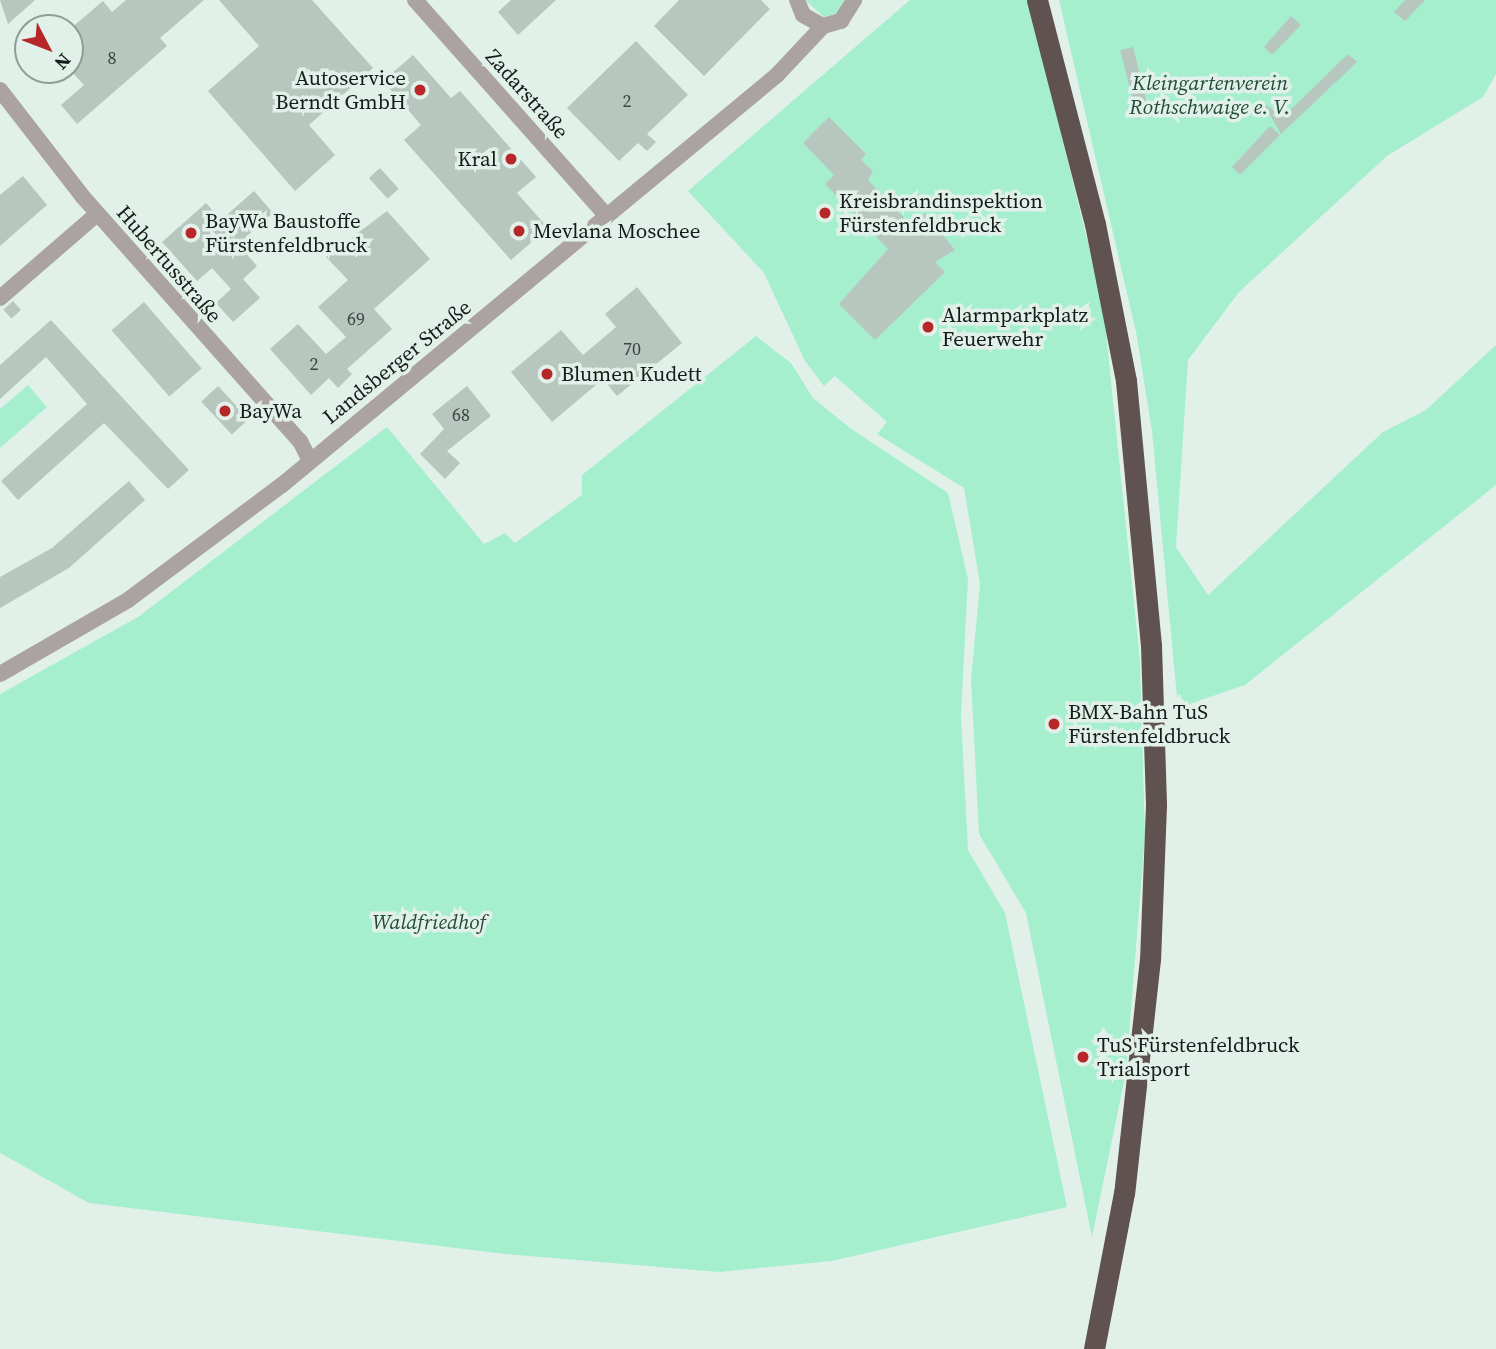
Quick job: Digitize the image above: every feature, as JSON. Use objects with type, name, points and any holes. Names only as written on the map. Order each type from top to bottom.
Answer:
[{"type":"highway","points":[[1037,0],[1095,225],[1126,381],[1151,645],[1156,805],[1150,959],[1124,1193],[1094,1349]]},
{"type":"street","name":"Zadarstraße","points":[[415,0],[607,216]]},
{"type":"street","name":"Landsberger Straße","points":[[0,674],[128,600],[310,461],[777,75],[823,26],[841,21],[854,0]]},
{"type":"street","points":[[800,7],[823,26]]},
{"type":"street","points":[[797,51],[800,7]]},
{"type":"street","name":"Hubertusstraße","points":[[0,90],[97,214],[300,442],[310,461]]},
{"type":"street","points":[[0,298],[97,214]]},
{"type":"green space","points":[[805,0],[844,0],[837,13],[824,17]]},
{"type":"green space","points":[[910,0],[1028,0],[1103,304],[1140,661],[1145,835],[1126,1072],[1092,1237],[1026,913],[979,834],[971,680],[980,584],[964,488],[877,434],[887,422],[835,376],[824,386],[805,361],[764,273],[688,191]]},
{"type":"green space","name":"Kleingartenverein Rothschwaige e. V.","points":[[1059,0],[1496,0],[1496,74],[1483,97],[1387,156],[1239,292],[1188,360],[1176,547],[1208,595],[1383,432],[1426,410],[1496,345],[1496,485],[1245,685],[1178,708],[1152,431],[1136,332]]},
{"type":"green space","name":"Waldfriedhof","points":[[756,336],[791,363],[813,398],[850,428],[948,493],[968,579],[961,715],[968,850],[1005,913],[1067,1207],[832,1261],[719,1272],[505,1254],[89,1203],[0,1153],[0,694],[138,617],[387,427],[484,544],[505,533],[515,543],[582,495],[582,475]]},
{"type":"green space","points":[[28,385],[47,407],[0,448],[0,409]]},
{"type":"building","points":[[0,0],[35,0],[19,14],[14,14],[14,19],[8,24]]},
{"type":"building","points":[[126,0],[204,0],[160,38],[167,46],[77,124],[61,105],[84,85],[84,17],[103,1],[112,12]]},
{"type":"building","points":[[219,0],[312,0],[373,68],[309,125],[335,155],[295,191],[208,91],[259,46]]},
{"type":"building","points":[[511,0],[556,0],[518,35],[498,12]]},
{"type":"building","points":[[679,0],[761,0],[770,9],[704,76],[654,26]]},
{"type":"building","points":[[1405,0],[1425,0],[1405,21],[1394,12]]},
{"type":"building","points":[[1291,16],[1301,25],[1272,55],[1264,47]]},
{"type":"building","points":[[636,41],[688,95],[647,134],[656,142],[647,151],[638,143],[619,161],[567,108]]},
{"type":"building","points":[[1133,47],[1150,116],[1138,119],[1120,50]]},
{"type":"building","points":[[1348,54],[1357,62],[1281,134],[1263,103],[1283,117]]},
{"type":"building","points":[[413,55],[451,98],[460,91],[536,177],[517,193],[548,228],[511,260],[404,140],[421,125],[383,81]]},
{"type":"building","points":[[829,117],[866,154],[861,160],[873,171],[868,180],[912,226],[925,213],[955,250],[935,262],[945,272],[875,340],[839,304],[888,249],[825,184],[834,175],[803,143]]},
{"type":"building","points":[[1270,126],[1280,135],[1240,175],[1232,167]]},
{"type":"building","points":[[380,168],[399,189],[388,199],[369,178]]},
{"type":"building","points":[[23,176],[47,205],[0,246],[0,195]]},
{"type":"building","points":[[254,191],[273,213],[238,244],[257,266],[243,279],[260,298],[233,322],[216,303],[231,289],[212,268],[197,281],[162,242],[206,203],[221,220]]},
{"type":"building","points":[[387,211],[430,259],[374,309],[392,329],[347,369],[352,374],[338,388],[329,378],[311,395],[270,349],[298,324],[326,354],[346,337],[318,307],[348,280],[326,257]]},
{"type":"building","points":[[637,287],[682,343],[617,396],[603,379],[552,422],[511,372],[561,330],[583,355],[616,327],[605,314]]},
{"type":"building","points":[[13,301],[21,310],[11,319],[3,310]]},
{"type":"building","points":[[144,302],[202,368],[169,397],[112,330]]},
{"type":"building","points":[[51,320],[189,470],[168,489],[104,423],[18,500],[1,481],[87,404],[46,357],[0,399],[0,365]]},
{"type":"building","name":"BayWa","points":[[218,386],[249,419],[232,435],[201,402]]},
{"type":"building","points":[[467,386],[491,416],[447,451],[460,463],[445,479],[420,454],[444,429],[432,414]]},
{"type":"building","points":[[129,481],[145,500],[69,568],[0,608],[0,577],[52,548]]},
{"type":"place","name":"Autoservice Berndt GmbH","points":[[420,90]]},
{"type":"place","name":"Kral","points":[[511,159]]},
{"type":"place","name":"Kreisbrandinspektion Fürstenfeldbruck","points":[[825,213]]},
{"type":"place","name":"Mevlana Moschee","points":[[519,231]]},
{"type":"place","name":"BayWa Baustoffe Fürstenfeldbruck","points":[[191,233]]},
{"type":"place","name":"Alarmparkplatz Feuerwehr","points":[[928,327]]},
{"type":"place","name":"Blumen Kudett","points":[[547,374]]},
{"type":"place","name":"BayWa","points":[[225,411]]},
{"type":"place","name":"BMX-Bahn TuS Fürstenfeldbruck","points":[[1054,724]]},
{"type":"place","name":"TuS Fürstenfeldbruck Trialsport","points":[[1083,1057]]}]
